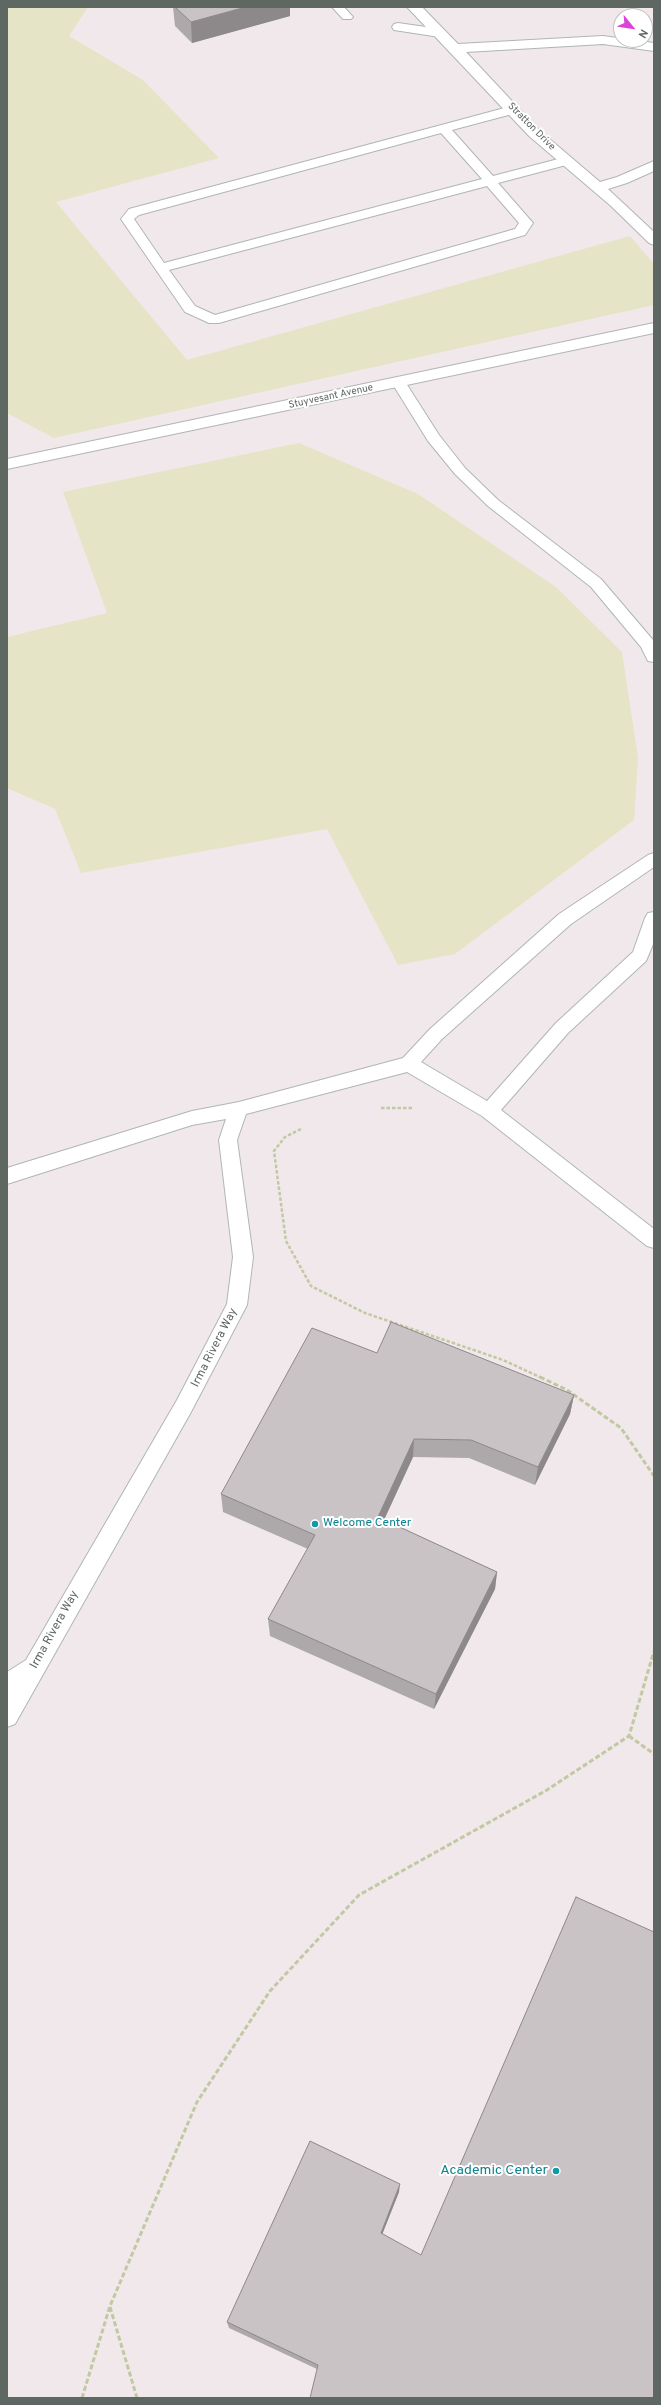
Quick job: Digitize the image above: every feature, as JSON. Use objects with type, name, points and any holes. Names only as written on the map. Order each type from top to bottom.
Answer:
[{"type":"street","name":"Stratton Drive","points":[[414,7],[455,48],[534,133],[597,187],[654,240]]},
{"type":"street","points":[[455,48],[603,40],[654,46]]},
{"type":"street","points":[[597,187],[622,180],[654,165]]},
{"type":"street","name":"Stuyvesant Avenue","points":[[7,464],[399,383],[654,328]]},
{"type":"lane","points":[[338,7],[347,17]]},
{"type":"lane","points":[[398,27],[440,33]]},
{"type":"lane","points":[[444,128],[526,223],[520,232],[214,320],[190,309],[126,219],[134,212],[444,128],[512,110]]},
{"type":"lane","points":[[161,268],[530,169],[566,161]]},
{"type":"lane","points":[[399,383],[433,438],[460,472],[493,503],[596,583],[647,644],[654,657]]},
{"type":"lane","points":[[7,1176],[192,1118],[239,1109],[409,1064],[436,1034],[566,919],[654,859]]},
{"type":"lane","points":[[489,1111],[562,1028],[640,956],[654,918]]},
{"type":"lane","points":[[409,1064],[489,1111],[654,1240]]},
{"type":"lane","name":"Irma Rivera Way","points":[[7,1716],[184,1406],[237,1305],[243,1257],[228,1140],[239,1109]]},
{"type":"lane","points":[[7,1684],[34,1668]]},
{"type":"path","points":[[376,1108],[416,1108]]},
{"type":"path","points":[[305,1127],[285,1137],[274,1151],[286,1242],[311,1286],[365,1313],[503,1360],[567,1390],[621,1428],[654,1476]]},
{"type":"path","points":[[82,2398],[110,2306],[197,2102],[270,1991],[359,1895],[547,1790],[629,1736],[654,1651]]},
{"type":"path","points":[[629,1736],[654,1754]]},
{"type":"path","points":[[110,2306],[137,2398]]},
{"type":"green space","points":[[7,7],[88,7],[69,36],[143,80],[219,158],[56,202],[187,360],[630,236],[654,264],[654,305],[54,438],[7,413]]},
{"type":"green space","points":[[299,443],[418,494],[556,587],[622,652],[638,758],[634,820],[455,954],[398,965],[327,829],[81,873],[55,809],[7,788],[7,637],[107,613],[63,492]]},
{"type":"building","points":[[175,7],[246,7],[191,22]]},
{"type":"building","name":"Welcome Center","points":[[391,1322],[574,1395],[538,1467],[471,1440],[414,1439],[378,1517],[497,1572],[436,1694],[268,1619],[315,1535],[221,1494],[312,1328],[377,1353]]},
{"type":"building","name":"Academic Center","points":[[576,1897],[654,1932],[654,2398],[310,2398],[318,2365],[227,2322],[310,2141],[400,2184],[381,2233],[421,2255]]},
{"type":"place","name":"Welcome Center","points":[[315,1524]]},
{"type":"place","name":"Academic Center","points":[[556,2171]]}]
